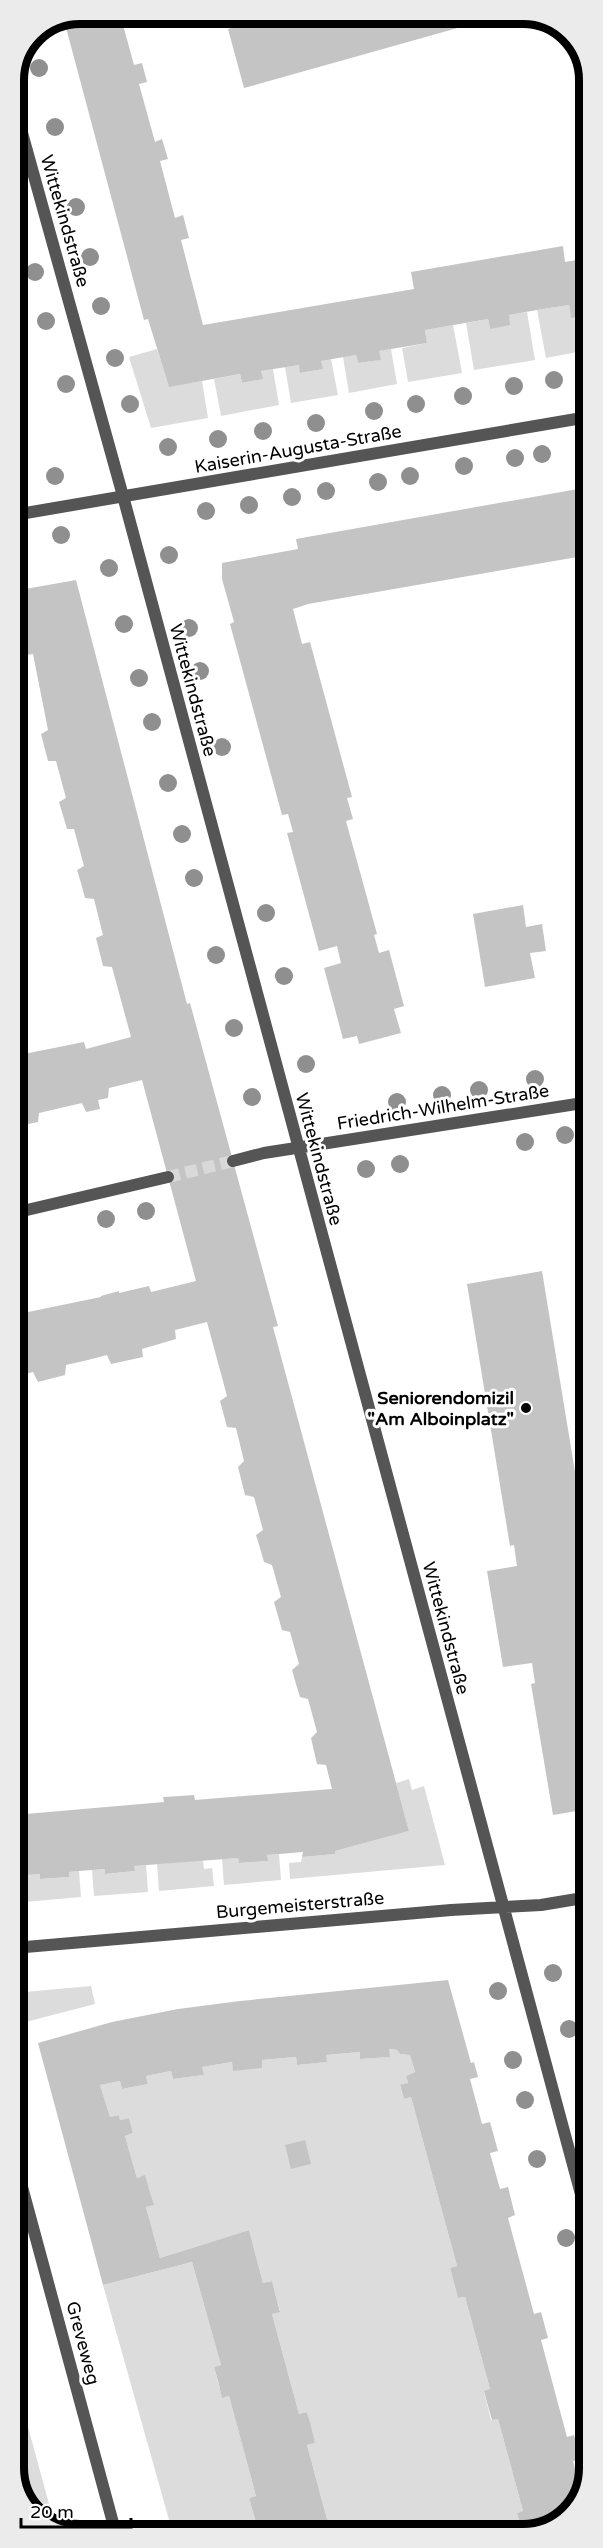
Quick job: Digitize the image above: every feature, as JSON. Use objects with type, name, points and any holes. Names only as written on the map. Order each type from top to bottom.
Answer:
[{"type":"street","name":"Wittekindstraße","points":[[24,140],[123,496],[579,2187]]},
{"type":"street","name":"Kaiserin-Augusta-Straße","points":[[24,513],[579,419]]},
{"type":"street","name":"Friedrich-Wilhelm-Straße","points":[[233,1161],[264,1153],[579,1104]]},
{"type":"street","points":[[24,1211],[168,1177]]},
{"type":"street","name":"Burgemeisterstraße","points":[[24,1947],[541,1905],[579,1899]]},
{"type":"street","name":"Greveweg","points":[[24,2194],[113,2524]]},
{"type":"shaded area","points":[[569,305],[571,317],[579,316],[579,352],[546,358],[537,310]]},
{"type":"shaded area","points":[[527,312],[535,360],[474,370],[466,323],[488,319],[490,329],[509,315]]},
{"type":"shaded area","points":[[453,325],[462,373],[408,382],[402,348],[427,343],[425,330]]},
{"type":"shaded area","points":[[157,349],[169,386],[202,381],[208,418],[151,428],[129,357]]},
{"type":"shaded area","points":[[391,349],[397,384],[349,393],[343,357],[356,355],[358,363],[380,360],[379,351]]},
{"type":"shaded area","points":[[331,359],[338,395],[291,403],[285,367],[299,365],[301,373],[322,369],[321,361]]},
{"type":"shaded area","points":[[273,369],[279,405],[221,416],[214,379],[240,374],[242,383],[262,379],[261,371]]},
{"type":"shaded area","points":[[409,1779],[412,1790],[424,1786],[445,1865],[290,1879],[289,1863],[301,1862],[302,1857],[334,1854],[335,1851],[409,1831],[396,1783]]},
{"type":"shaded area","points":[[279,1854],[281,1880],[224,1885],[222,1859],[238,1858],[239,1863],[267,1861],[267,1855]]},
{"type":"shaded area","points":[[203,1860],[204,1869],[212,1868],[214,1886],[159,1891],[157,1864]]},
{"type":"shaded area","points":[[146,1865],[148,1892],[94,1896],[92,1870],[105,1869],[106,1874],[135,1871],[134,1866]]},
{"type":"shaded area","points":[[79,1871],[81,1897],[25,1902],[24,1875],[40,1874],[41,1879],[69,1877],[69,1872]]},
{"type":"shaded area","points":[[91,1986],[95,2004],[24,2022],[24,1992]]},
{"type":"shaded area","points":[[389,2049],[410,2055],[415,2072],[406,2076],[408,2083],[400,2086],[404,2099],[411,2097],[457,2266],[450,2268],[458,2298],[465,2297],[490,2389],[484,2392],[491,2420],[498,2419],[523,2511],[517,2513],[520,2524],[328,2524],[307,2445],[315,2443],[307,2412],[299,2414],[272,2314],[280,2311],[272,2281],[263,2283],[249,2230],[160,2258],[146,2207],[153,2205],[145,2176],[137,2178],[125,2136],[133,2133],[129,2118],[120,2120],[119,2115],[110,2117],[100,2085],[120,2081],[122,2089],[148,2084],[146,2076],[171,2071],[173,2079],[203,2075],[202,2067],[232,2062],[233,2070],[262,2060],[296,2057],[297,2065],[326,2062],[326,2055],[360,2052],[360,2059],[389,2057]]},
{"type":"shaded area","points":[[192,2262],[221,2365],[214,2367],[222,2397],[229,2396],[256,2496],[249,2498],[256,2524],[170,2524],[103,2285]]},
{"type":"shaded area","points":[[24,2412],[53,2517],[31,2496],[25,2479]]},
{"type":"building","points":[[123,24],[134,65],[142,63],[147,82],[139,84],[155,142],[162,139],[168,159],[160,161],[175,218],[183,215],[189,238],[181,240],[203,325],[414,289],[411,272],[563,246],[565,262],[579,260],[579,317],[571,318],[569,305],[509,315],[510,325],[490,329],[488,319],[425,330],[427,343],[379,351],[381,360],[358,363],[356,355],[321,361],[323,369],[300,373],[299,365],[261,371],[263,379],[242,383],[240,374],[169,387],[148,319],[144,320],[66,26],[69,25]]},
{"type":"building","points":[[246,24],[472,24],[244,88],[228,29]]},
{"type":"building","points":[[579,489],[579,557],[308,604],[293,609],[302,644],[310,642],[352,797],[347,798],[353,819],[346,821],[377,934],[374,935],[379,953],[389,950],[404,1006],[394,1009],[401,1033],[359,1044],[357,1036],[343,1039],[324,968],[341,963],[337,946],[319,951],[287,833],[293,832],[288,814],[282,815],[230,624],[234,622],[222,579],[222,563],[298,549],[296,539]]},
{"type":"building","points":[[76,580],[187,1004],[190,1003],[278,1326],[273,1327],[409,1831],[335,1851],[335,1854],[302,1857],[303,1852],[267,1855],[268,1861],[239,1863],[238,1858],[134,1866],[135,1871],[105,1874],[105,1869],[79,1871],[69,1872],[69,1877],[40,1879],[40,1874],[24,1875],[24,1814],[164,1802],[163,1797],[194,1795],[195,1800],[332,1789],[326,1765],[317,1764],[311,1738],[317,1732],[308,1699],[300,1697],[292,1670],[299,1664],[290,1632],[282,1630],[274,1602],[281,1597],[272,1565],[264,1562],[256,1535],[263,1530],[254,1497],[245,1495],[238,1467],[244,1461],[236,1428],[227,1427],[220,1401],[227,1396],[207,1322],[175,1330],[176,1339],[142,1349],[143,1357],[111,1364],[107,1355],[66,1365],[65,1375],[38,1382],[33,1372],[24,1374],[24,1315],[28,1312],[119,1291],[119,1293],[149,1286],[151,1292],[196,1281],[142,1080],[109,1088],[108,1098],[98,1100],[100,1109],[86,1112],[82,1103],[39,1113],[38,1122],[24,1125],[24,1054],[84,1042],[86,1049],[131,1037],[112,967],[103,966],[96,938],[103,935],[94,899],[85,898],[77,870],[84,866],[74,829],[67,829],[59,802],[66,798],[56,761],[48,761],[41,734],[48,730],[33,654],[24,655],[24,589]]},
{"type":"building","points":[[523,905],[526,927],[542,924],[546,951],[530,953],[535,978],[485,987],[473,914]]},
{"type":"building","points":[[542,1271],[579,1496],[579,1811],[553,1815],[531,1684],[535,1683],[532,1663],[503,1667],[487,1571],[517,1566],[514,1545],[510,1546],[467,1284]]},
{"type":"building","points":[[448,1980],[471,2063],[474,2062],[478,2077],[470,2079],[482,2124],[490,2122],[498,2151],[490,2153],[500,2189],[508,2187],[515,2215],[508,2218],[534,2314],[541,2312],[548,2338],[541,2340],[567,2437],[574,2435],[579,2453],[579,2460],[573,2461],[578,2479],[575,2490],[565,2505],[551,2517],[534,2523],[520,2524],[517,2513],[523,2511],[498,2419],[492,2420],[488,2406],[484,2391],[490,2389],[465,2297],[458,2298],[450,2268],[457,2266],[411,2097],[404,2099],[400,2085],[408,2083],[406,2076],[415,2072],[410,2055],[389,2049],[390,2057],[360,2059],[360,2052],[326,2055],[327,2062],[297,2065],[296,2057],[262,2060],[262,2068],[233,2071],[232,2062],[202,2067],[204,2075],[173,2079],[171,2071],[146,2076],[148,2084],[122,2089],[120,2081],[100,2085],[110,2117],[119,2115],[120,2120],[129,2118],[133,2133],[125,2136],[137,2178],[145,2175],[154,2205],[146,2207],[160,2258],[249,2230],[263,2283],[272,2281],[280,2312],[272,2314],[299,2414],[307,2412],[311,2426],[315,2443],[307,2445],[328,2524],[256,2524],[249,2498],[256,2496],[229,2396],[222,2398],[214,2367],[221,2365],[192,2262],[103,2285],[38,2043],[112,2022],[178,2009]]},
{"type":"building","points":[[305,2140],[311,2164],[291,2169],[285,2145]]},
{"type":"tunnel","points":[[168,1177],[233,1161]]},
{"type":"place","name":"Seniorendomizil \"Am Alboinplatz\"","points":[[526,1408]]}]
